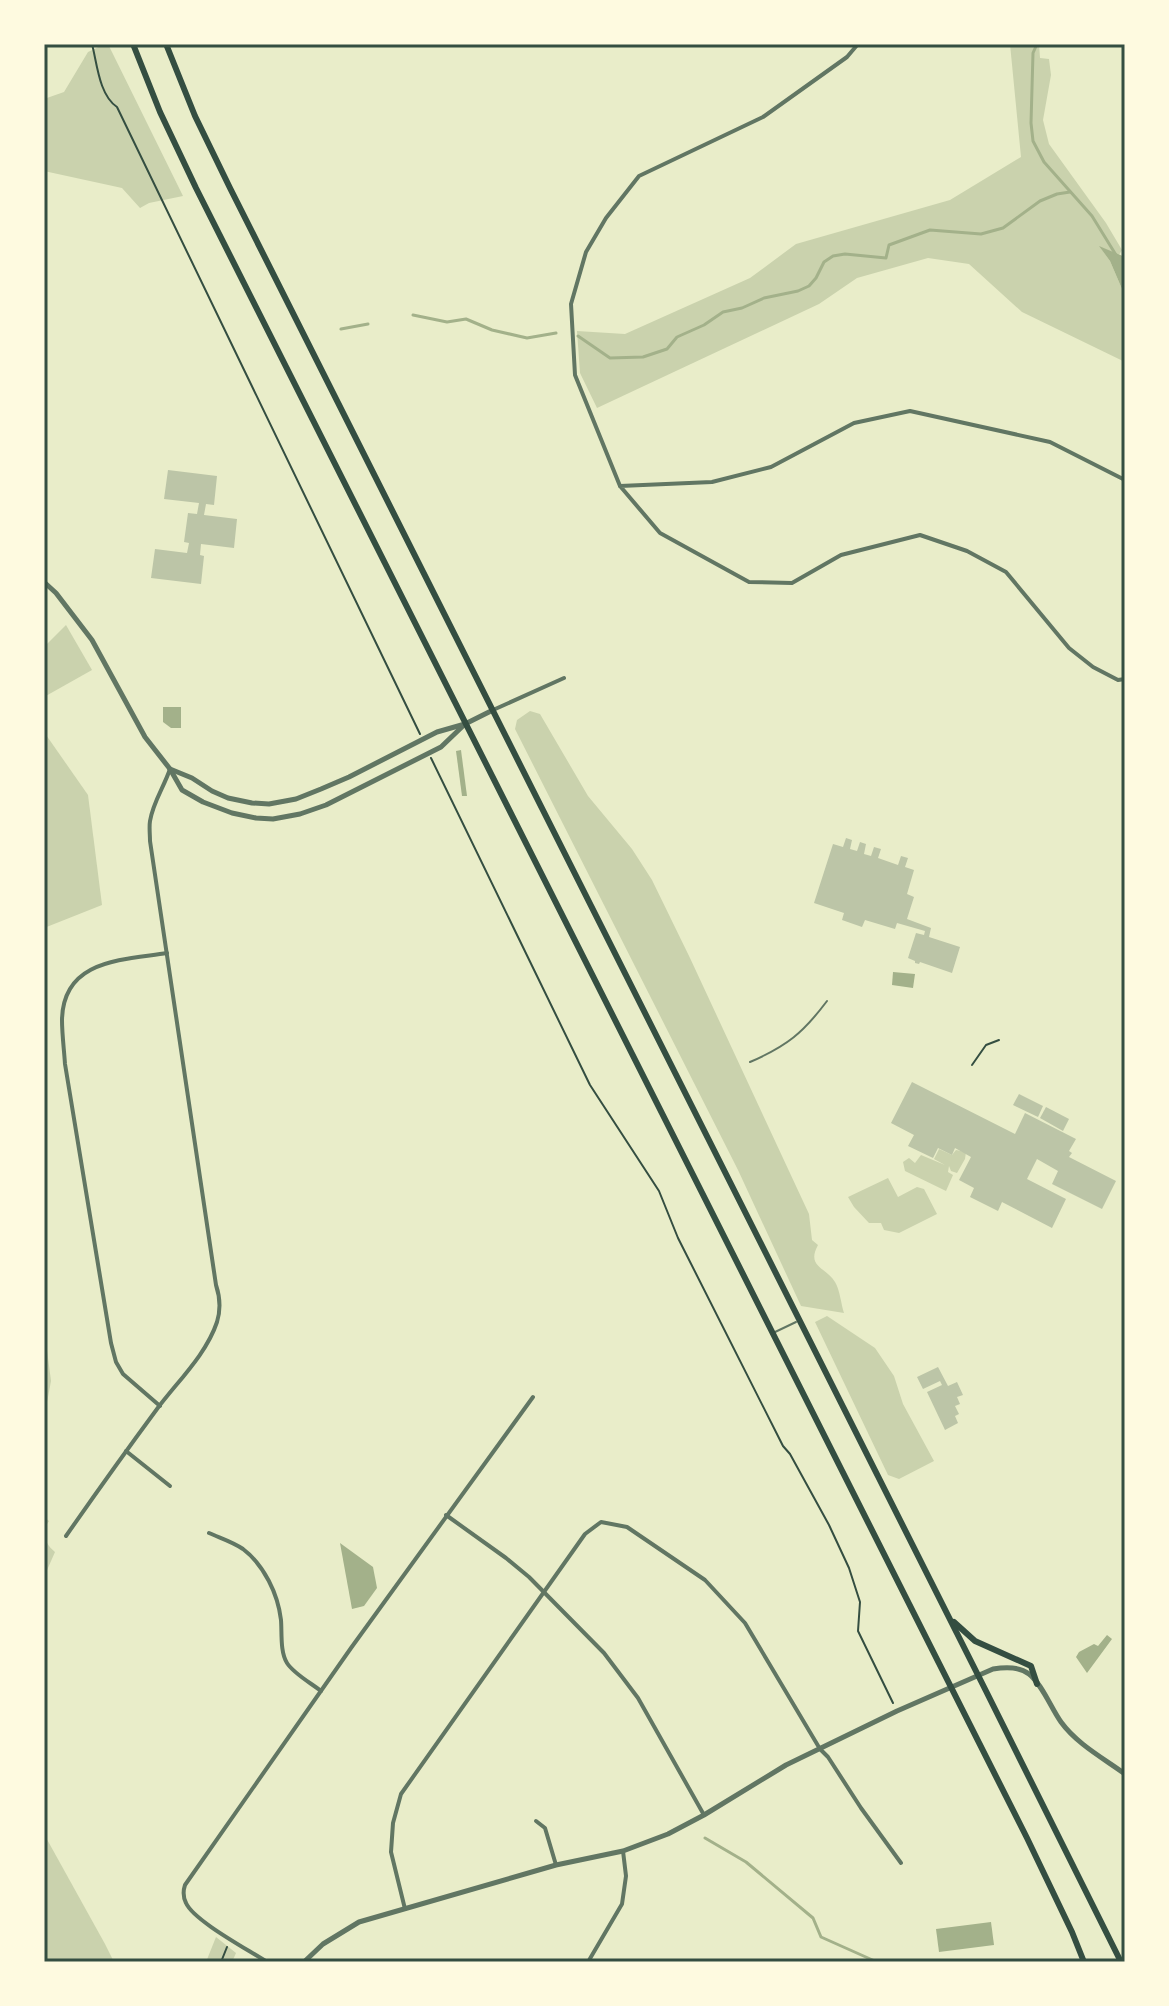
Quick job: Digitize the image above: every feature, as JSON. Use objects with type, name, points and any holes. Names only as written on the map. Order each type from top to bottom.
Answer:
[{"type":"highway","points":[[133,44],[192,181],[1027,1838],[1084,1962]]},
{"type":"highway","points":[[166,44],[212,153],[1121,1962]]},
{"type":"highway","points":[[950,1619],[975,1641],[1031,1666],[1037,1684]]},
{"type":"street","points":[[858,44],[847,57],[763,117],[639,176],[606,218],[586,252],[571,304],[575,375],[620,486],[660,533],[749,582],[792,583],[841,555],[920,535],[967,551],[1006,572],[1069,648],[1093,667],[1118,680],[1125,679]]},
{"type":"street","points":[[620,486],[712,482],[771,467],[854,423],[910,411],[1050,442],[1125,480]]},
{"type":"street","points":[[44,582],[92,640],[145,737],[182,790],[232,813],[273,819],[326,805],[441,747],[465,724]]},
{"type":"street","points":[[170,769],[228,798],[269,804],[296,799],[437,732],[465,724],[564,678]]},
{"type":"street","points":[[66,1536],[203,1349],[217,1322],[219,1309],[150,841],[150,822],[155,803],[170,769]]},
{"type":"street","points":[[160,1406],[123,1374],[111,1343],[65,1064],[62,1018],[68,991],[85,973],[110,962],[167,953]]},
{"type":"street","points":[[267,1962],[189,1908],[184,1899],[185,1885],[533,1397]]},
{"type":"street","points":[[126,1451],[170,1486]]},
{"type":"street","points":[[446,1515],[506,1558],[544,1591],[604,1653],[638,1698],[704,1815]]},
{"type":"street","points":[[405,1909],[391,1852],[393,1823],[401,1794],[585,1534],[601,1522],[627,1527],[705,1580],[745,1623],[820,1749],[901,1863]]},
{"type":"street","points":[[209,1533],[243,1549],[257,1563],[276,1599],[287,1663],[321,1691]]},
{"type":"street","points":[[304,1962],[323,1944],[359,1922],[556,1865],[623,1851],[668,1834],[786,1765],[993,1669],[1005,1667],[1028,1673],[1069,1731],[1125,1774]]},
{"type":"street","points":[[536,1821],[545,1828],[556,1865]]},
{"type":"street","points":[[588,1962],[622,1904],[626,1876],[623,1851]]},
{"type":"lane","points":[[750,1062],[777,1051],[810,1024],[827,1001]]},
{"type":"lane","points":[[772,1334],[800,1320]]},
{"type":"path","points":[[92,44],[106,94],[111,104],[117,107],[422,739]]},
{"type":"path","points":[[429,753],[590,1085],[659,1191],[678,1238],[783,1446],[829,1525],[849,1568],[860,1602],[858,1631],[897,1711]]},
{"type":"path","points":[[972,1065],[986,1045],[999,1040]]},
{"type":"path","points":[[221,1962],[230,1938]]},
{"type":"shaded area","points":[[108,44],[183,196],[140,208],[122,188],[44,171],[44,99],[64,92],[88,52]]},
{"type":"shaded area","points":[[1010,44],[1039,44],[1040,58],[1049,59],[1051,75],[1043,120],[1049,144],[1122,250],[1119,255],[1100,247],[1110,261],[1125,296],[1125,362],[1022,312],[969,264],[928,258],[857,278],[819,304],[597,408],[580,373],[577,331],[625,334],[750,278],[796,244],[950,200],[1021,157]]},
{"type":"shaded area","points":[[1099,246],[1125,257],[1125,296],[1110,261]]},
{"type":"shaded area","points":[[66,625],[92,670],[44,697],[44,647]]},
{"type":"shaded area","points":[[163,707],[181,707],[181,728],[171,728],[163,722]]},
{"type":"shaded area","points":[[530,711],[540,714],[588,796],[632,849],[652,880],[809,1214],[812,1240],[818,1245],[814,1258],[835,1282],[844,1313],[801,1306],[738,1170],[515,729],[517,720]]},
{"type":"shaded area","points":[[44,732],[88,795],[102,905],[44,928]]},
{"type":"shaded area","points":[[461,750],[467,796],[462,796],[456,751]]},
{"type":"shaded area","points":[[893,972],[915,974],[913,988],[892,985]]},
{"type":"shaded area","points":[[939,1149],[952,1155],[956,1150],[966,1152],[957,1173],[951,1171],[949,1166],[948,1172],[953,1175],[946,1191],[905,1171],[903,1162],[909,1158],[915,1163],[921,1155],[945,1165],[934,1159]]},
{"type":"shaded area","points":[[888,1178],[898,1197],[917,1187],[924,1189],[937,1214],[899,1233],[884,1230],[881,1223],[869,1223],[848,1197]]},
{"type":"shaded area","points":[[827,1316],[875,1348],[894,1376],[903,1404],[934,1461],[899,1479],[888,1475],[815,1322]]},
{"type":"shaded area","points":[[44,1327],[51,1381],[44,1418]]},
{"type":"shaded area","points":[[44,1517],[49,1521],[45,1537],[55,1552],[44,1577]]},
{"type":"shaded area","points":[[340,1543],[373,1567],[377,1588],[364,1606],[352,1609]]},
{"type":"shaded area","points":[[1107,1635],[1112,1639],[1087,1673],[1076,1657],[1094,1644],[1098,1646]]},
{"type":"shaded area","points":[[44,1834],[105,1944],[114,1962],[44,1962]]},
{"type":"shaded area","points":[[991,1922],[994,1945],[939,1952],[936,1929]]},
{"type":"shaded area","points":[[216,1937],[236,1953],[232,1962],[206,1962]]},
{"type":"building","points":[[168,470],[217,476],[214,505],[206,504],[204,515],[237,519],[234,548],[201,544],[200,555],[204,556],[201,584],[151,578],[155,549],[187,553],[189,543],[184,542],[188,513],[197,514],[199,503],[164,499]]},
{"type":"building","points":[[846,838],[852,840],[850,849],[857,851],[860,842],[866,844],[864,854],[871,856],[874,847],[881,849],[878,858],[898,865],[901,856],[908,858],[905,867],[914,870],[907,894],[914,897],[907,919],[931,928],[929,937],[960,947],[952,973],[915,963],[908,958],[916,933],[924,935],[925,931],[897,923],[895,929],[865,920],[862,927],[842,920],[844,913],[814,903],[833,844],[843,847]]},
{"type":"building","points":[[912,1082],[1015,1134],[1025,1113],[1076,1139],[1069,1157],[1116,1181],[1102,1209],[1052,1184],[1058,1171],[1037,1159],[1027,1179],[1066,1199],[1052,1228],[1002,1202],[998,1211],[970,1197],[974,1188],[959,1180],[971,1157],[955,1148],[952,1155],[938,1148],[933,1158],[908,1146],[914,1135],[891,1123]]},
{"type":"building","points":[[1019,1094],[1043,1106],[1038,1117],[1013,1105]]},
{"type":"building","points":[[1046,1107],[1069,1119],[1063,1131],[1040,1118]]},
{"type":"building","points":[[938,1367],[948,1386],[957,1382],[963,1395],[957,1397],[960,1404],[955,1406],[959,1414],[955,1416],[958,1423],[945,1430],[927,1392],[942,1385],[940,1381],[923,1389],[917,1377]]},
{"type":"waterway","points":[[1037,44],[1033,53],[1033,141],[1044,162],[1092,216],[1116,255]]},
{"type":"waterway","points":[[578,336],[610,358],[643,357],[667,349],[677,337],[723,312],[809,286],[824,262],[833,256],[845,254],[886,258],[889,245],[930,230],[981,234],[1003,228],[1040,201],[1070,192]]},
{"type":"waterway","points":[[413,315],[447,322],[466,319],[492,330],[527,338],[556,333]]},
{"type":"waterway","points":[[341,329],[368,324]]},
{"type":"waterway","points":[[705,1838],[746,1862],[813,1918],[821,1937],[877,1962]]}]
